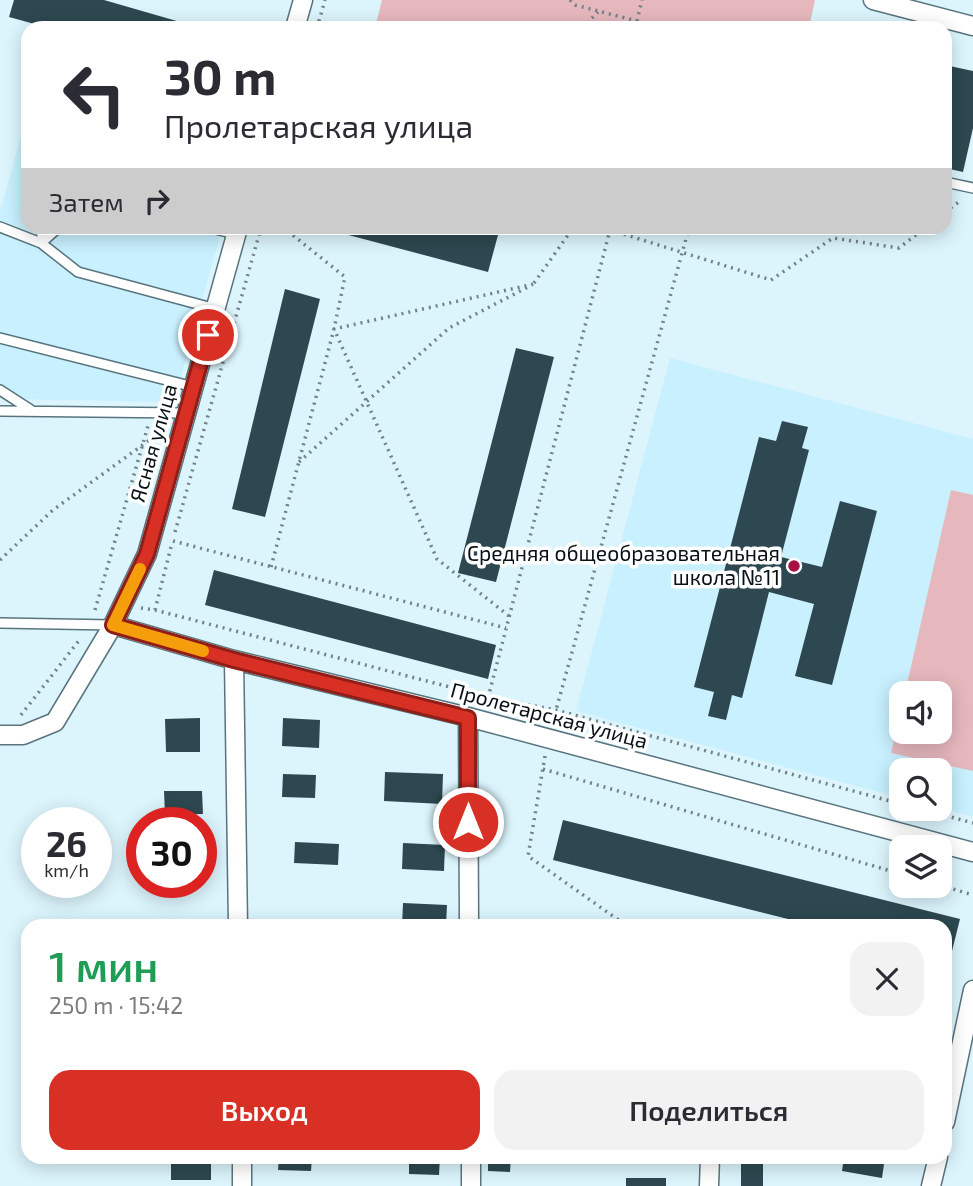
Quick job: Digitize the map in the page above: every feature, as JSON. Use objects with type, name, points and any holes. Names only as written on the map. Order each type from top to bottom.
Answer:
[{"type":"street","points":[[297,21],[303,0]]},
{"type":"street","points":[[873,0],[912,19],[929,21]]},
{"type":"street","points":[[952,24],[973,26]]},
{"type":"street","name":"Ясная улица","points":[[0,735],[23,736],[55,722],[113,625],[147,554],[236,235]]},
{"type":"street","name":"Пролетарская улица","points":[[113,625],[234,660],[475,719],[973,852]]},
{"type":"street","points":[[234,660],[238,919]]},
{"type":"street","points":[[469,919],[475,719]]},
{"type":"street","points":[[952,1089],[973,990]]},
{"type":"street","points":[[242,1164],[242,1186]]},
{"type":"street","points":[[471,1164],[471,1186]]},
{"type":"street","points":[[709,1186],[710,1164]]},
{"type":"street","points":[[931,1186],[936,1164]]},
{"type":"lane","points":[[952,183],[973,188]]},
{"type":"lane","points":[[0,227],[41,243],[78,272],[216,309]]},
{"type":"lane","points":[[41,243],[42,235]]},
{"type":"lane","points":[[41,243],[50,235]]},
{"type":"lane","points":[[0,338],[194,387]]},
{"type":"lane","points":[[0,390],[32,411]]},
{"type":"lane","points":[[0,411],[186,413]]},
{"type":"lane","points":[[0,623],[113,625]]},
{"type":"path","points":[[319,21],[325,0]]},
{"type":"path","points":[[570,0],[575,5],[637,21],[642,0]]},
{"type":"path","points":[[589,21],[598,11]]},
{"type":"path","points":[[155,610],[259,235]]},
{"type":"path","points":[[271,567],[334,329],[345,277],[293,235]]},
{"type":"path","points":[[298,462],[449,328],[534,284],[568,235]]},
{"type":"path","points":[[475,719],[488,697],[609,235]]},
{"type":"path","points":[[627,235],[771,280],[833,238],[899,248],[916,235]]},
{"type":"path","points":[[617,919],[528,856],[548,739],[687,235]]},
{"type":"path","points":[[334,329],[534,284]]},
{"type":"path","points":[[334,329],[437,559],[509,616]]},
{"type":"path","points":[[0,560],[52,510],[186,413]]},
{"type":"path","points":[[19,717],[92,625],[151,414]]},
{"type":"path","points":[[173,541],[506,628]]},
{"type":"path","points":[[122,606],[155,610],[488,697],[556,710],[889,801]]},
{"type":"path","points":[[543,769],[889,870]]},
{"type":"path","points":[[952,817],[973,823]]},
{"type":"path","points":[[952,889],[973,895]]},
{"type":"shaded area","points":[[382,0],[815,0],[810,21],[377,21]]},
{"type":"shaded area","points":[[21,137],[21,235],[220,235],[174,402],[0,397],[0,211]]},
{"type":"shaded area","name":"Средняя общеобразовательная школа №11","points":[[670,358],[973,439],[973,817],[952,811],[952,758],[889,758],[889,795],[576,711]]},
{"type":"shaded area","points":[[951,490],[973,495],[973,771],[952,766],[952,758],[914,758],[891,753],[893,744],[952,744],[952,681],[908,681]]},
{"type":"building","points":[[14,0],[104,0],[177,21],[24,21],[9,17]]},
{"type":"building","points":[[952,66],[973,71],[973,128],[963,172],[952,170]]},
{"type":"building","points":[[348,235],[498,235],[488,272]]},
{"type":"building","points":[[285,289],[320,299],[265,517],[232,509]]},
{"type":"building","points":[[516,348],[554,357],[496,582],[458,573]]},
{"type":"building","points":[[782,421],[808,427],[802,448],[809,450],[781,557],[822,567],[840,501],[877,511],[832,685],[795,676],[814,604],[769,592],[742,698],[732,695],[726,720],[708,716],[714,692],[694,687],[759,437],[776,441]]},
{"type":"building","points":[[214,570],[496,645],[488,679],[205,605]]},
{"type":"building","points":[[200,718],[200,752],[166,752],[165,719]]},
{"type":"building","points":[[283,718],[320,720],[319,748],[282,746]]},
{"type":"building","points":[[385,772],[443,774],[442,804],[384,801]]},
{"type":"building","points":[[283,774],[316,775],[315,798],[282,797]]},
{"type":"building","points":[[164,791],[202,791],[203,807],[165,807]]},
{"type":"building","points":[[563,820],[960,919],[952,951],[952,919],[788,919],[553,860]]},
{"type":"building","points":[[295,842],[339,844],[338,865],[294,863]]},
{"type":"building","points":[[403,843],[445,845],[444,871],[402,869]]},
{"type":"building","points":[[403,903],[447,905],[446,919],[402,919]]},
{"type":"building","points":[[171,1164],[211,1164],[211,1180],[171,1180]]},
{"type":"building","points":[[278,1164],[312,1164],[311,1171],[278,1170]]},
{"type":"building","points":[[409,1164],[440,1164],[439,1175],[409,1174]]},
{"type":"building","points":[[488,1164],[511,1164],[510,1172],[488,1171]]},
{"type":"building","points":[[741,1164],[763,1164],[763,1186],[741,1186]]},
{"type":"building","points":[[843,1164],[884,1164],[882,1178],[842,1171]]},
{"type":"building","points":[[626,1178],[666,1178],[666,1186],[626,1186]]},
{"type":"slow traffic","points":[[140,569],[113,625],[203,651]]},
{"type":"place","name":"Средняя общеобразовательная школа №11","points":[[794,566]]},
{"type":"route","points":[[208,335],[147,554],[113,625],[234,660],[468,718],[468,822]]}]
